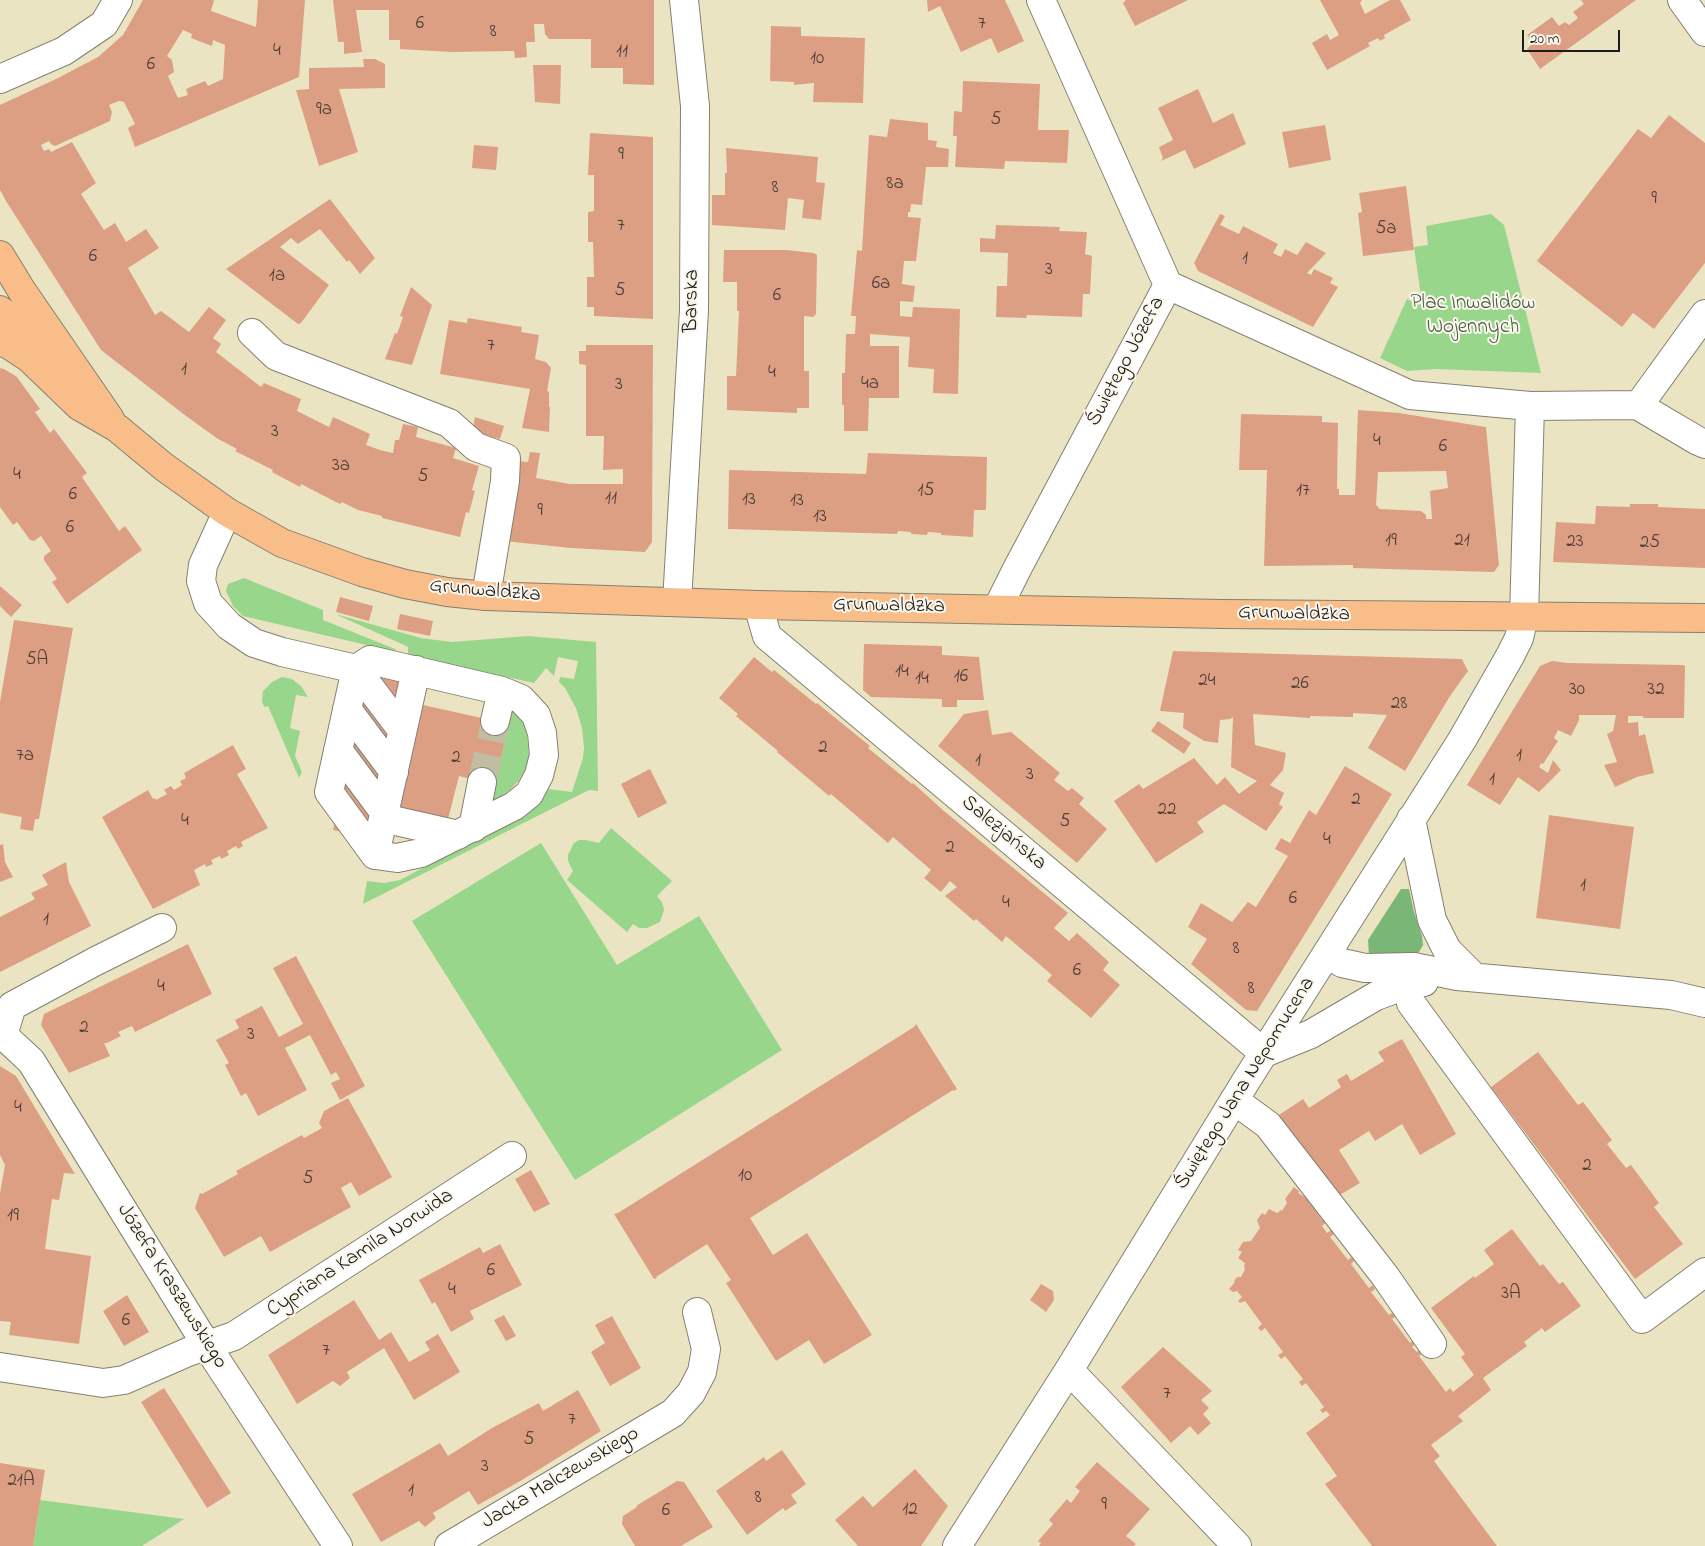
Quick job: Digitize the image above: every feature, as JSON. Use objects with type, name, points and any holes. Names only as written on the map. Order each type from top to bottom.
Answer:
[{"type":"main road","points":[[0,255],[22,291],[117,428]]},
{"type":"main road","points":[[0,310],[74,367]]},
{"type":"main road","points":[[0,342],[8,344],[29,358],[79,406],[117,428]]},
{"type":"main road","name":"Grunwaldzka","points":[[117,428],[164,467],[227,512],[282,542],[362,572],[447,592],[486,596],[758,605],[1223,614],[1705,618]]},
{"type":"street","points":[[0,79],[64,51],[104,24],[118,0]]},
{"type":"street","name":"Barska","points":[[677,602],[694,301],[695,106],[684,0]]},
{"type":"street","name":"Świętego Józefa","points":[[997,609],[1022,558],[1168,286],[1041,0]]},
{"type":"street","points":[[1682,0],[1705,32]]},
{"type":"street","points":[[1168,286],[1410,395],[1530,406],[1639,405],[1698,442],[1705,444]]},
{"type":"street","points":[[1639,405],[1705,314]]},
{"type":"street","points":[[252,333],[276,356],[449,424],[476,447],[506,458],[505,482],[486,596]]},
{"type":"street","name":"Świętego Jana Nepomucena","points":[[957,1546],[1069,1370],[1234,1100],[1491,691],[1519,638],[1524,617],[1530,406]]},
{"type":"street","points":[[227,512],[203,565],[201,581],[208,603],[229,626],[254,643],[282,652],[356,669],[402,730]]},
{"type":"street","name":"Salezjańska","points":[[758,605],[767,636],[1264,1053]]},
{"type":"street","points":[[370,660],[416,670],[502,691],[521,699],[536,715],[542,734],[544,755],[539,775],[529,794],[514,806],[421,853],[397,858],[375,855],[329,792],[347,709],[356,669],[370,660]]},
{"type":"street","points":[[375,855],[416,670]]},
{"type":"street","points":[[495,721],[502,691]]},
{"type":"street","points":[[347,709],[394,772]]},
{"type":"street","points":[[338,750],[384,815],[465,831]]},
{"type":"street","points":[[465,831],[482,782]]},
{"type":"street","points":[[1411,819],[1432,920],[1447,950],[1466,976]]},
{"type":"street","points":[[1,1034],[12,1006],[96,960],[162,928]]},
{"type":"street","points":[[1327,954],[1342,964],[1408,976]]},
{"type":"street","points":[[1264,1053],[1311,1034],[1408,976],[1414,967],[1466,976],[1671,994],[1705,1003]]},
{"type":"street","points":[[1408,976],[1411,1002],[1642,1319],[1705,1272]]},
{"type":"street","name":"Józefa Kraszewskiego","points":[[1,1034],[31,1061],[207,1346],[338,1546]]},
{"type":"street","points":[[1234,1100],[1268,1125],[1385,1276],[1432,1344]]},
{"type":"street","name":"Cypriana Kamila Norwida","points":[[0,1367],[102,1383],[124,1380],[188,1352],[234,1336],[512,1156]]},
{"type":"street","name":"Jacka Malczewskiego","points":[[449,1546],[673,1413],[691,1394],[702,1372],[706,1349],[697,1312]]},
{"type":"street","points":[[1069,1370],[1237,1546]]},
{"type":"green space","name":"Plac Inwalidów Wojennych","points":[[1491,214],[1504,225],[1541,373],[1435,369],[1407,371],[1380,358],[1407,299],[1419,305],[1422,303],[1414,247],[1428,245],[1426,226]]},
{"type":"green space","points":[[244,578],[323,610],[323,620],[395,649],[396,652],[243,616],[233,606],[226,591],[228,584]]},
{"type":"green space","points":[[335,614],[421,638],[452,642],[528,636],[596,642],[598,791],[589,790],[363,904],[367,881],[384,883],[400,880],[529,812],[549,789],[572,792],[583,758],[582,728],[576,708],[565,688],[559,682],[560,677],[574,679],[578,661],[558,657],[554,676],[546,668],[534,683],[408,655],[408,647]]},
{"type":"green space","points":[[282,677],[292,679],[301,686],[308,697],[296,695],[290,728],[300,731],[295,756],[302,772],[299,778],[268,706],[264,707],[262,701],[263,691],[272,682]]},
{"type":"green space","points":[[509,710],[513,710],[519,716],[526,727],[529,755],[526,768],[510,790],[498,798],[488,801],[495,784],[509,725],[505,723]]},
{"type":"green space","points":[[611,828],[672,881],[657,896],[662,902],[664,910],[660,922],[647,928],[639,928],[633,924],[627,932],[567,880],[573,871],[568,861],[568,855],[574,843],[579,840],[586,840],[599,843]]},
{"type":"green space","points":[[541,843],[617,965],[699,916],[782,1050],[575,1180],[412,921]]},
{"type":"green space","points":[[1401,889],[1409,889],[1423,945],[1414,956],[1369,956],[1368,940]]},
{"type":"green space","points":[[40,1500],[184,1519],[142,1546],[33,1546]]},
{"type":"building","points":[[143,0],[214,0],[211,11],[256,27],[258,0],[305,0],[299,77],[135,147],[128,128],[135,124],[124,102],[119,101],[109,105],[112,112],[110,121],[55,146],[49,141],[41,145],[44,151],[49,149],[51,152],[72,142],[96,183],[81,194],[104,230],[115,223],[126,242],[146,229],[159,248],[128,268],[155,315],[161,311],[189,332],[209,307],[226,320],[213,338],[221,344],[216,352],[261,387],[264,383],[301,399],[297,411],[329,427],[333,417],[370,434],[366,445],[393,453],[395,440],[399,440],[403,424],[418,427],[416,437],[456,448],[453,458],[479,466],[472,490],[475,491],[469,513],[466,512],[460,537],[382,518],[382,516],[358,510],[342,502],[340,504],[301,484],[300,487],[272,472],[273,470],[235,451],[237,449],[218,439],[186,416],[101,350],[0,190],[0,105],[98,57],[123,35]],"holes":[[[183,30],[192,34],[191,38],[212,46],[213,40],[225,45],[223,79],[208,86],[205,81],[186,89],[188,95],[178,98],[168,76],[174,72],[172,60],[167,56]]]},
{"type":"building","points":[[333,0],[654,0],[654,85],[623,84],[623,68],[591,68],[591,39],[549,39],[545,34],[544,24],[534,24],[535,42],[526,42],[527,57],[515,58],[514,51],[451,52],[400,49],[400,40],[389,40],[389,10],[356,10],[362,52],[344,54],[344,42],[338,42]]},
{"type":"building","points":[[927,0],[1005,0],[1024,41],[998,53],[991,38],[961,52],[940,6],[928,12]]},
{"type":"building","points":[[1126,0],[1188,0],[1135,26],[1123,3]]},
{"type":"building","points":[[1320,0],[1362,0],[1360,3],[1365,14],[1390,0],[1400,0],[1411,20],[1384,35],[1385,38],[1380,41],[1378,38],[1368,43],[1370,46],[1327,70],[1312,43],[1327,34],[1330,40],[1339,35]]},
{"type":"building","points":[[1581,0],[1636,0],[1540,69],[1527,49],[1533,43],[1527,35],[1552,17],[1559,26],[1565,22],[1569,25],[1578,18],[1573,12],[1584,4]]},
{"type":"building","points":[[771,26],[801,27],[801,36],[865,38],[863,103],[813,102],[814,83],[794,85],[794,82],[770,81]]},
{"type":"building","points":[[363,59],[375,59],[385,64],[385,88],[339,89],[358,152],[319,166],[296,90],[309,89],[309,68],[364,67]]},
{"type":"building","points":[[533,65],[561,65],[560,104],[535,102]]},
{"type":"building","points":[[963,81],[1040,84],[1038,130],[1069,130],[1067,163],[1005,161],[1004,169],[955,167],[957,136],[953,136],[954,111],[962,112]]},
{"type":"building","points":[[1198,89],[1213,123],[1233,113],[1246,144],[1194,169],[1185,150],[1161,161],[1163,158],[1159,147],[1173,140],[1158,108]]},
{"type":"building","points":[[1669,115],[1705,143],[1705,263],[1654,329],[1633,313],[1622,327],[1537,261],[1638,129],[1651,138]]},
{"type":"building","points":[[890,119],[928,123],[928,140],[937,141],[936,147],[949,149],[948,167],[926,167],[922,205],[911,204],[910,212],[908,212],[908,217],[921,218],[916,261],[904,261],[902,284],[915,286],[913,302],[900,301],[900,316],[912,317],[913,307],[960,309],[958,394],[933,393],[934,369],[908,367],[910,337],[870,334],[870,346],[899,346],[899,398],[869,398],[868,431],[844,431],[842,373],[845,373],[846,334],[855,334],[856,316],[851,316],[857,250],[862,251],[869,135],[887,137]]},
{"type":"building","points":[[1325,125],[1331,160],[1289,168],[1282,132]]},
{"type":"building","points":[[590,133],[653,137],[653,319],[594,316],[594,307],[587,307],[587,277],[594,277],[593,242],[588,242],[588,212],[594,211],[594,175],[588,175]]},
{"type":"building","points":[[474,145],[498,147],[496,170],[472,168]]},
{"type":"building","points":[[726,148],[818,157],[816,182],[825,183],[821,220],[802,218],[804,200],[788,198],[785,230],[712,225],[712,195],[725,195],[725,173],[727,173]]},
{"type":"building","points":[[1406,186],[1414,250],[1363,256],[1358,213],[1362,212],[1359,193]]},
{"type":"building","points":[[330,199],[375,258],[360,274],[349,260],[347,262],[320,229],[298,244],[291,238],[280,247],[329,285],[301,323],[298,324],[226,269]]},
{"type":"building","points":[[1220,214],[1225,216],[1220,225],[1239,234],[1243,226],[1278,244],[1273,253],[1281,257],[1285,249],[1297,255],[1306,242],[1326,253],[1307,273],[1311,275],[1314,269],[1333,278],[1330,283],[1338,287],[1313,327],[1198,271],[1194,263]]},
{"type":"building","points":[[996,225],[1060,227],[1059,231],[1087,232],[1085,254],[1092,256],[1090,294],[1083,294],[1082,317],[1027,315],[1026,318],[996,317],[997,286],[1007,286],[1008,253],[980,252],[980,238],[995,239]]},
{"type":"building","points":[[724,250],[786,250],[817,255],[816,314],[813,317],[804,316],[804,371],[809,371],[809,408],[797,408],[797,413],[727,410],[727,376],[736,376],[739,311],[737,311],[737,282],[723,282]]},
{"type":"building","points":[[411,287],[432,305],[412,365],[385,359],[395,333],[397,334],[403,317],[400,316]]},
{"type":"building","points":[[468,318],[522,327],[521,332],[539,335],[535,359],[546,362],[551,368],[547,391],[549,392],[550,407],[549,432],[522,428],[530,389],[440,374],[449,320],[467,323]]},
{"type":"building","points":[[586,345],[653,345],[652,542],[645,552],[571,548],[504,541],[518,461],[528,462],[530,452],[540,453],[536,478],[570,484],[623,484],[623,469],[603,470],[604,436],[586,436],[586,365],[579,364],[579,351],[586,351]]},
{"type":"building","points":[[0,368],[17,377],[40,409],[35,412],[50,433],[54,429],[87,473],[82,477],[119,531],[125,526],[142,550],[67,604],[52,582],[57,579],[44,560],[44,556],[51,551],[41,536],[34,541],[30,540],[17,522],[13,525],[0,507]]},
{"type":"building","points":[[1358,410],[1399,413],[1486,427],[1499,565],[1494,572],[1353,568],[1353,565],[1264,566],[1267,470],[1239,470],[1241,414],[1322,416],[1322,422],[1338,423],[1337,489],[1339,489],[1339,495],[1355,495]],"holes":[[[1446,471],[1448,488],[1430,491],[1432,519],[1426,519],[1426,515],[1421,511],[1380,509],[1376,505],[1378,472]]]},
{"type":"building","points":[[475,417],[504,426],[500,439],[472,432]]},
{"type":"building","points":[[868,453],[987,457],[986,510],[974,510],[973,537],[941,535],[941,533],[928,532],[927,535],[911,534],[911,532],[898,531],[897,534],[728,529],[729,470],[866,474]]},
{"type":"building","points":[[1630,504],[1658,504],[1658,507],[1705,509],[1705,568],[1553,562],[1556,522],[1595,524],[1596,506],[1630,507]]},
{"type":"building","points":[[0,586],[22,605],[11,617],[0,606]]},
{"type":"building","points":[[340,597],[373,606],[369,621],[336,612]]},
{"type":"building","points":[[400,614],[433,621],[430,636],[397,629]]},
{"type":"building","points":[[14,620],[73,628],[39,819],[35,819],[33,831],[20,829],[22,817],[0,813],[0,702]]},
{"type":"building","points":[[864,644],[942,646],[942,655],[979,657],[984,700],[957,700],[957,707],[942,707],[942,699],[871,697],[863,690]]},
{"type":"building","points":[[1173,651],[1462,659],[1468,671],[1450,696],[1405,771],[1368,748],[1387,715],[1353,713],[1353,717],[1310,716],[1310,718],[1253,714],[1255,745],[1286,753],[1283,770],[1270,785],[1284,793],[1279,804],[1283,807],[1266,831],[1224,804],[1197,822],[1204,832],[1156,863],[1114,801],[1139,784],[1143,789],[1194,758],[1217,785],[1225,777],[1239,794],[1257,781],[1231,767],[1233,717],[1220,720],[1218,743],[1204,741],[1183,728],[1184,713],[1160,711]]},
{"type":"building","points":[[754,657],[772,672],[774,670],[870,746],[868,748],[913,783],[944,811],[1068,913],[1054,928],[1069,941],[1077,933],[1109,962],[1103,970],[1120,985],[1091,1018],[1047,981],[1052,975],[1006,936],[1002,942],[976,919],[974,921],[945,896],[957,887],[950,881],[941,892],[924,878],[931,870],[893,837],[888,843],[831,794],[829,796],[736,716],[738,714],[719,698]]},
{"type":"building","points":[[1552,661],[1567,663],[1683,665],[1685,666],[1684,718],[1628,716],[1628,723],[1638,722],[1639,736],[1645,734],[1654,773],[1637,777],[1615,787],[1604,765],[1617,762],[1607,734],[1613,731],[1616,715],[1579,715],[1579,720],[1571,736],[1558,730],[1554,738],[1558,741],[1539,767],[1548,773],[1553,760],[1561,770],[1539,792],[1518,777],[1500,805],[1467,785],[1540,666]]},
{"type":"building","points":[[370,667],[404,676],[391,735],[415,741],[423,705],[509,724],[495,785],[459,776],[447,823],[399,811],[405,784],[384,780],[370,838],[333,830]]},
{"type":"building","points":[[988,710],[992,735],[1011,732],[1060,773],[1054,780],[1068,791],[1072,788],[1084,798],[1079,804],[1107,829],[1077,863],[938,746],[964,714]]},
{"type":"building","points":[[1158,721],[1191,743],[1184,754],[1151,731]]},
{"type":"building","points":[[233,745],[246,769],[237,774],[268,828],[241,842],[243,846],[238,849],[236,846],[227,851],[229,855],[221,859],[220,856],[211,860],[213,864],[206,867],[205,864],[194,870],[200,885],[153,909],[102,817],[148,790],[153,799],[155,798],[156,800],[167,794],[164,790],[171,786],[174,790],[182,785],[180,781],[186,778],[184,773]]},
{"type":"building","points":[[1345,766],[1392,794],[1257,1011],[1246,1010],[1191,964],[1207,939],[1188,927],[1201,903],[1232,922],[1248,902],[1256,907],[1288,856],[1275,849],[1281,838],[1290,843],[1309,810],[1316,815]]},
{"type":"building","points":[[650,769],[667,803],[638,818],[621,784]]},
{"type":"building","points":[[1549,815],[1634,827],[1620,929],[1536,918]]},
{"type":"building","points":[[3,844],[5,862],[13,877],[0,882],[0,845]]},
{"type":"building","points":[[66,862],[69,882],[91,926],[0,972],[0,917],[35,899],[31,893],[48,885],[42,875]]},
{"type":"building","points":[[188,944],[212,994],[135,1032],[132,1026],[118,1032],[121,1036],[104,1043],[110,1056],[69,1073],[41,1025],[44,1014]]},
{"type":"building","points":[[296,956],[365,1086],[340,1100],[331,1083],[340,1079],[336,1072],[331,1075],[310,1035],[285,1048],[307,1090],[258,1116],[246,1093],[241,1096],[225,1065],[229,1063],[216,1040],[239,1028],[235,1020],[262,1006],[279,1037],[303,1024],[273,968]]},
{"type":"building","points":[[916,1024],[957,1089],[750,1218],[773,1255],[807,1233],[872,1335],[824,1364],[809,1340],[776,1361],[726,1283],[731,1280],[707,1244],[654,1279],[614,1214],[833,1078]]},
{"type":"building","points":[[1402,1039],[1456,1134],[1420,1155],[1402,1124],[1375,1141],[1369,1131],[1339,1150],[1360,1183],[1338,1196],[1279,1115],[1303,1099],[1309,1108],[1341,1087],[1337,1080],[1347,1074],[1351,1081],[1384,1061],[1378,1052]]},
{"type":"building","points":[[1538,1052],[1578,1105],[1583,1102],[1612,1140],[1607,1144],[1626,1168],[1631,1165],[1659,1203],[1654,1207],[1683,1244],[1635,1279],[1491,1087]]},
{"type":"building","points":[[0,1066],[16,1076],[75,1174],[64,1173],[59,1200],[52,1199],[45,1249],[91,1256],[79,1344],[9,1335],[11,1322],[0,1321],[0,1193],[5,1165],[0,1155]]},
{"type":"building","points":[[348,1098],[392,1177],[359,1196],[351,1182],[341,1188],[351,1207],[270,1252],[261,1236],[224,1257],[195,1208],[200,1193],[202,1194],[238,1174],[236,1171],[302,1135],[304,1138],[322,1128],[319,1123],[324,1111]]},
{"type":"building","points":[[531,1170],[550,1204],[534,1212],[515,1179]]},
{"type":"building","points":[[1294,1187],[1299,1191],[1298,1193],[1307,1198],[1322,1220],[1326,1222],[1322,1226],[1327,1233],[1331,1230],[1334,1234],[1330,1237],[1348,1260],[1352,1257],[1354,1261],[1351,1264],[1369,1288],[1373,1285],[1375,1289],[1371,1292],[1389,1315],[1393,1312],[1396,1316],[1392,1319],[1410,1343],[1413,1340],[1416,1343],[1412,1347],[1417,1352],[1420,1349],[1423,1353],[1419,1356],[1446,1392],[1450,1388],[1453,1392],[1474,1375],[1461,1357],[1465,1354],[1431,1308],[1474,1276],[1475,1278],[1494,1264],[1484,1250],[1512,1229],[1540,1266],[1543,1264],[1559,1284],[1563,1282],[1581,1306],[1545,1332],[1542,1328],[1524,1342],[1527,1346],[1483,1378],[1491,1390],[1458,1416],[1463,1421],[1431,1445],[1440,1456],[1434,1461],[1497,1546],[1372,1546],[1325,1484],[1337,1476],[1306,1433],[1330,1415],[1326,1411],[1323,1413],[1320,1410],[1324,1407],[1306,1383],[1302,1386],[1299,1382],[1303,1379],[1285,1356],[1281,1359],[1278,1355],[1283,1352],[1265,1328],[1261,1331],[1258,1328],[1262,1324],[1245,1301],[1240,1303],[1238,1301],[1242,1297],[1237,1291],[1233,1292],[1229,1289],[1237,1277],[1241,1277],[1245,1269],[1245,1263],[1238,1258],[1242,1252],[1238,1250],[1243,1242],[1251,1241],[1260,1228],[1257,1220],[1262,1213],[1265,1215],[1269,1209],[1277,1213],[1282,1211],[1287,1203],[1285,1199]]},
{"type":"building","points":[[500,1244],[522,1285],[470,1311],[474,1319],[451,1332],[435,1302],[432,1304],[419,1280],[480,1247],[483,1253]]},
{"type":"building","points":[[1041,1284],[1053,1291],[1054,1300],[1046,1312],[1030,1300]]},
{"type":"building","points":[[127,1295],[149,1332],[124,1346],[103,1311]]},
{"type":"building","points":[[354,1300],[379,1340],[391,1332],[409,1362],[430,1350],[425,1342],[438,1334],[460,1372],[414,1400],[384,1348],[347,1372],[350,1378],[340,1386],[333,1381],[297,1404],[268,1355]]},
{"type":"building","points":[[504,1315],[516,1336],[506,1341],[494,1320]]},
{"type":"building","points":[[612,1316],[641,1368],[610,1386],[591,1352],[605,1343],[595,1325]]},
{"type":"building","points":[[1163,1347],[1212,1391],[1201,1400],[1209,1408],[1203,1414],[1211,1423],[1198,1435],[1190,1426],[1171,1443],[1121,1387]]},
{"type":"building","points":[[164,1388],[231,1493],[207,1508],[141,1402]]},
{"type":"building","points":[[578,1390],[601,1431],[478,1505],[469,1491],[433,1513],[436,1518],[425,1527],[419,1521],[381,1542],[352,1494],[440,1443],[448,1456],[492,1428],[539,1403],[543,1411]]},
{"type":"building","points":[[782,1450],[806,1484],[791,1495],[797,1503],[785,1511],[783,1508],[747,1535],[716,1491],[764,1457],[766,1461]]},
{"type":"building","points":[[1097,1462],[1150,1509],[1126,1536],[1136,1544],[1134,1546],[1039,1546],[1041,1543],[1038,1541],[1053,1524],[1049,1520],[1067,1499],[1071,1503],[1080,1491],[1075,1487]]},
{"type":"building","points":[[0,1463],[45,1470],[33,1546],[0,1546]]},
{"type":"building","points":[[915,1469],[948,1506],[921,1546],[858,1546],[835,1520],[863,1496],[873,1507]]},
{"type":"building","points":[[677,1481],[684,1482],[713,1527],[681,1546],[635,1546],[622,1524],[623,1516]]},
{"type":"tunnel","points":[[482,782],[495,721]]}]
